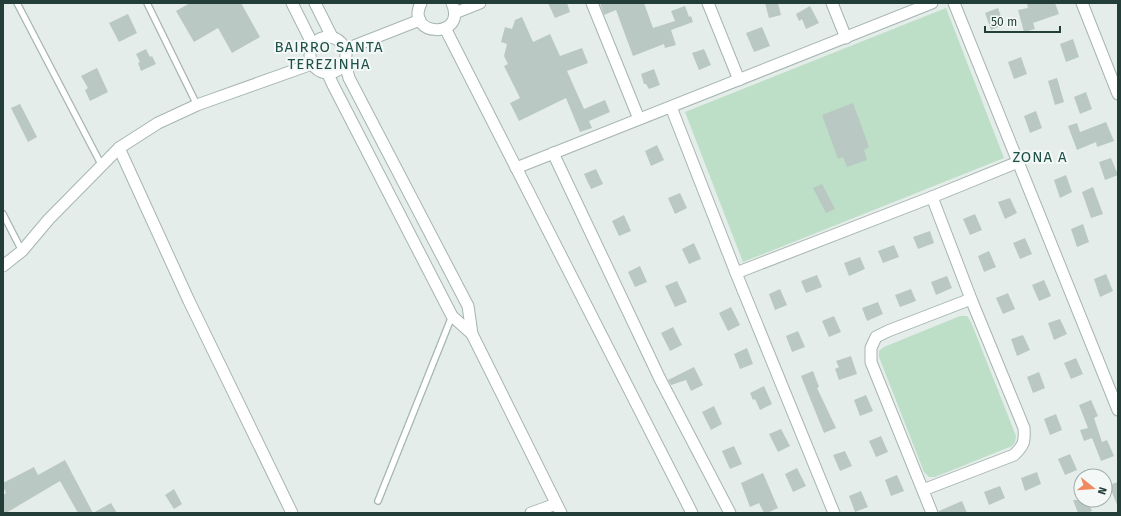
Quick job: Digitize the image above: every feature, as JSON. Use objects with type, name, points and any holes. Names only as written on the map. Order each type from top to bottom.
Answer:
[{"type":"street","points":[[292,3],[313,45]]},
{"type":"street","points":[[315,3],[332,37],[342,43],[346,49],[347,58],[345,64],[338,71],[328,74],[319,71],[312,64],[310,54],[313,45],[322,38],[332,37]]},
{"type":"street","points":[[421,3],[418,10],[420,20],[424,25],[434,30],[445,28],[452,22],[454,8],[480,3]]},
{"type":"street","points":[[592,3],[639,119]]},
{"type":"street","points":[[708,3],[738,80]]},
{"type":"street","points":[[832,3],[846,38]]},
{"type":"street","points":[[516,168],[932,3]]},
{"type":"street","points":[[954,3],[1118,410]]},
{"type":"street","points":[[1082,3],[1118,94]]},
{"type":"street","points":[[346,49],[420,20]]},
{"type":"street","points":[[445,28],[692,513]]},
{"type":"street","points":[[3,266],[22,252],[50,219],[120,148],[158,124],[197,105],[312,64]]},
{"type":"street","points":[[345,64],[349,78],[468,306],[472,334],[558,508],[530,513]]},
{"type":"street","points":[[328,74],[452,316],[472,334]]},
{"type":"street","points":[[671,107],[736,273],[834,513]]},
{"type":"street","points":[[120,148],[189,301],[292,513]]},
{"type":"street","points":[[553,153],[660,379],[730,513]]},
{"type":"street","points":[[736,273],[1018,162]]},
{"type":"street","points":[[923,490],[1014,455],[1022,447],[1025,438],[1024,428],[971,299],[932,197]]},
{"type":"street","points":[[932,513],[871,362],[871,348],[876,337],[888,330],[971,299]]},
{"type":"street","points":[[452,316],[468,306]]},
{"type":"lane","points":[[17,3],[102,166]]},
{"type":"lane","points":[[147,3],[197,105]]},
{"type":"lane","points":[[3,214],[22,252]]},
{"type":"lane","points":[[378,501],[452,316]]},
{"type":"green space","points":[[946,8],[1004,158],[743,262],[685,112]]},
{"type":"green space","points":[[960,316],[967,316],[971,322],[1016,436],[1015,442],[1012,446],[935,477],[929,477],[924,472],[879,357],[879,351],[884,347]]},
{"type":"building","points":[[190,3],[241,3],[260,37],[232,53],[218,28],[194,42],[176,11]]},
{"type":"building","points":[[548,3],[567,3],[570,12],[555,18]]},
{"type":"building","points":[[600,3],[644,3],[653,28],[675,21],[671,11],[685,6],[689,17],[691,16],[693,22],[671,30],[676,45],[665,48],[664,44],[633,56],[616,10],[604,15]]},
{"type":"building","points":[[765,3],[778,3],[781,15],[769,18]]},
{"type":"building","points":[[1027,3],[1055,3],[1059,14],[1033,23],[1035,29],[1024,32],[1018,10],[1028,8]]},
{"type":"building","points":[[810,6],[819,23],[806,29],[802,19],[799,21],[796,14]]},
{"type":"building","points":[[998,8],[1004,25],[991,30],[985,13]]},
{"type":"building","points":[[128,14],[137,33],[119,42],[109,23]]},
{"type":"building","points":[[522,17],[533,42],[550,34],[560,56],[582,48],[588,63],[567,71],[584,109],[605,100],[610,112],[589,121],[592,128],[580,132],[566,98],[519,121],[510,103],[520,98],[504,66],[508,64],[504,56],[507,44],[501,42],[505,27],[512,29],[515,20]]},
{"type":"building","points":[[762,27],[770,46],[754,52],[746,33]]},
{"type":"building","points":[[1073,39],[1079,57],[1066,62],[1060,44]]},
{"type":"building","points":[[146,49],[156,64],[141,71],[138,63],[140,62],[136,54]]},
{"type":"building","points":[[704,49],[711,65],[699,70],[692,53]]},
{"type":"building","points":[[1021,57],[1027,74],[1014,79],[1008,62]]},
{"type":"building","points":[[97,68],[108,92],[90,101],[85,90],[88,88],[81,76]]},
{"type":"building","points":[[654,69],[660,85],[649,89],[646,84],[644,84],[641,74]]},
{"type":"building","points":[[1057,78],[1064,102],[1055,105],[1048,81]]},
{"type":"building","points":[[1086,92],[1092,109],[1080,114],[1074,97]]},
{"type":"building","points":[[853,103],[869,147],[864,150],[867,160],[847,167],[843,157],[838,159],[822,115]]},
{"type":"building","points":[[20,104],[37,137],[28,142],[11,108]]},
{"type":"building","points":[[1036,111],[1042,128],[1030,133],[1024,116]]},
{"type":"building","points":[[1106,122],[1114,141],[1097,147],[1096,142],[1077,150],[1068,126],[1077,123],[1080,132]]},
{"type":"building","points":[[657,145],[664,160],[651,166],[645,151]]},
{"type":"building","points":[[1111,158],[1118,175],[1105,180],[1099,162]]},
{"type":"building","points":[[596,169],[603,184],[591,189],[584,174]]},
{"type":"building","points":[[1066,175],[1072,192],[1060,198],[1054,180]]},
{"type":"building","points":[[822,184],[835,209],[826,213],[813,188]]},
{"type":"building","points":[[1093,187],[1103,214],[1091,218],[1082,192]]},
{"type":"building","points":[[680,193],[687,208],[675,214],[668,198]]},
{"type":"building","points":[[1010,198],[1017,213],[1005,219],[998,202]]},
{"type":"building","points":[[975,214],[982,230],[970,235],[963,219]]},
{"type":"building","points":[[624,215],[631,231],[619,236],[612,221]]},
{"type":"building","points":[[1083,224],[1089,242],[1077,247],[1071,229]]},
{"type":"building","points":[[930,231],[934,243],[918,249],[913,237]]},
{"type":"building","points":[[1025,238],[1032,254],[1020,259],[1013,243]]},
{"type":"building","points":[[694,243],[701,259],[689,264],[682,249]]},
{"type":"building","points":[[894,245],[899,257],[883,263],[878,251]]},
{"type":"building","points":[[989,251],[996,267],[984,272],[978,256]]},
{"type":"building","points":[[860,257],[865,269],[849,276],[844,263]]},
{"type":"building","points":[[640,266],[647,282],[635,287],[628,272]]},
{"type":"building","points":[[1106,274],[1113,291],[1100,297],[1094,279]]},
{"type":"building","points":[[817,275],[822,287],[806,293],[801,281]]},
{"type":"building","points":[[947,276],[952,288],[936,295],[931,282]]},
{"type":"building","points":[[1044,280],[1051,296],[1039,301],[1032,285]]},
{"type":"building","points":[[677,281],[687,302],[675,307],[665,286]]},
{"type":"building","points":[[780,289],[787,305],[775,310],[769,294]]},
{"type":"building","points":[[911,289],[916,301],[900,307],[895,295]]},
{"type":"building","points":[[1008,293],[1015,309],[1003,314],[996,298]]},
{"type":"building","points":[[878,302],[883,314],[867,321],[862,308]]},
{"type":"building","points":[[731,307],[740,325],[728,331],[719,313]]},
{"type":"building","points":[[834,316],[841,332],[829,337],[822,321]]},
{"type":"building","points":[[1060,319],[1067,334],[1054,340],[1048,323]]},
{"type":"building","points":[[673,327],[682,345],[670,351],[661,333]]},
{"type":"building","points":[[798,331],[805,347],[792,352],[786,336]]},
{"type":"building","points":[[1023,335],[1030,350],[1017,356],[1011,339]]},
{"type":"building","points":[[747,348],[753,364],[740,369],[734,354]]},
{"type":"building","points":[[851,356],[857,374],[839,380],[835,369],[839,367],[836,361]]},
{"type":"building","points":[[1076,358],[1083,374],[1071,379],[1064,363]]},
{"type":"building","points":[[694,367],[703,385],[691,391],[686,380],[671,385],[668,380]]},
{"type":"building","points":[[813,371],[819,387],[817,388],[836,428],[824,433],[801,376]]},
{"type":"building","points":[[1039,372],[1045,388],[1033,393],[1027,377]]},
{"type":"building","points":[[764,386],[772,404],[760,410],[755,399],[753,400],[750,393]]},
{"type":"building","points":[[866,395],[873,411],[860,416],[854,400]]},
{"type":"building","points":[[1091,400],[1098,416],[1094,418],[1102,442],[1107,440],[1114,456],[1101,461],[1092,438],[1084,441],[1080,430],[1088,428],[1079,405]]},
{"type":"building","points":[[714,406],[722,424],[711,430],[702,412]]},
{"type":"building","points":[[1056,414],[1062,430],[1050,435],[1044,419]]},
{"type":"building","points":[[781,429],[790,446],[778,452],[769,434]]},
{"type":"building","points":[[881,436],[888,452],[876,457],[869,441]]},
{"type":"building","points":[[734,446],[742,464],[730,469],[722,451]]},
{"type":"building","points":[[845,451],[852,466],[840,471],[833,455]]},
{"type":"building","points":[[1070,454],[1076,468],[1073,468],[1073,472],[1065,475],[1058,459]]},
{"type":"building","points":[[65,460],[93,513],[78,513],[60,481],[6,513],[3,513],[3,495],[6,493],[3,483],[34,467],[38,475]]},
{"type":"building","points":[[797,468],[806,486],[793,492],[785,474]]},
{"type":"building","points":[[1037,472],[1041,484],[1025,491],[1021,478]]},
{"type":"building","points":[[763,473],[778,508],[767,513],[764,513],[759,503],[750,507],[741,483]]},
{"type":"building","points":[[897,475],[904,491],[891,496],[885,480]]},
{"type":"building","points":[[1118,482],[1118,507],[1113,495],[1113,484]]},
{"type":"building","points":[[1000,486],[1005,498],[989,505],[984,492]]},
{"type":"building","points":[[174,489],[182,504],[174,509],[165,495]]},
{"type":"building","points":[[861,491],[868,507],[855,512],[849,496]]},
{"type":"building","points":[[962,501],[967,513],[939,513],[939,511]]},
{"type":"building","points":[[111,503],[117,513],[93,513]]},
{"type":"building","points":[[1076,508],[1091,508],[1092,511],[1087,513],[1078,513]]},
{"type":"district","name":"BAIRRO SANTA TEREZINHA","points":[[329,56]]},
{"type":"district","name":"ZONA A","points":[[1040,157]]}]
